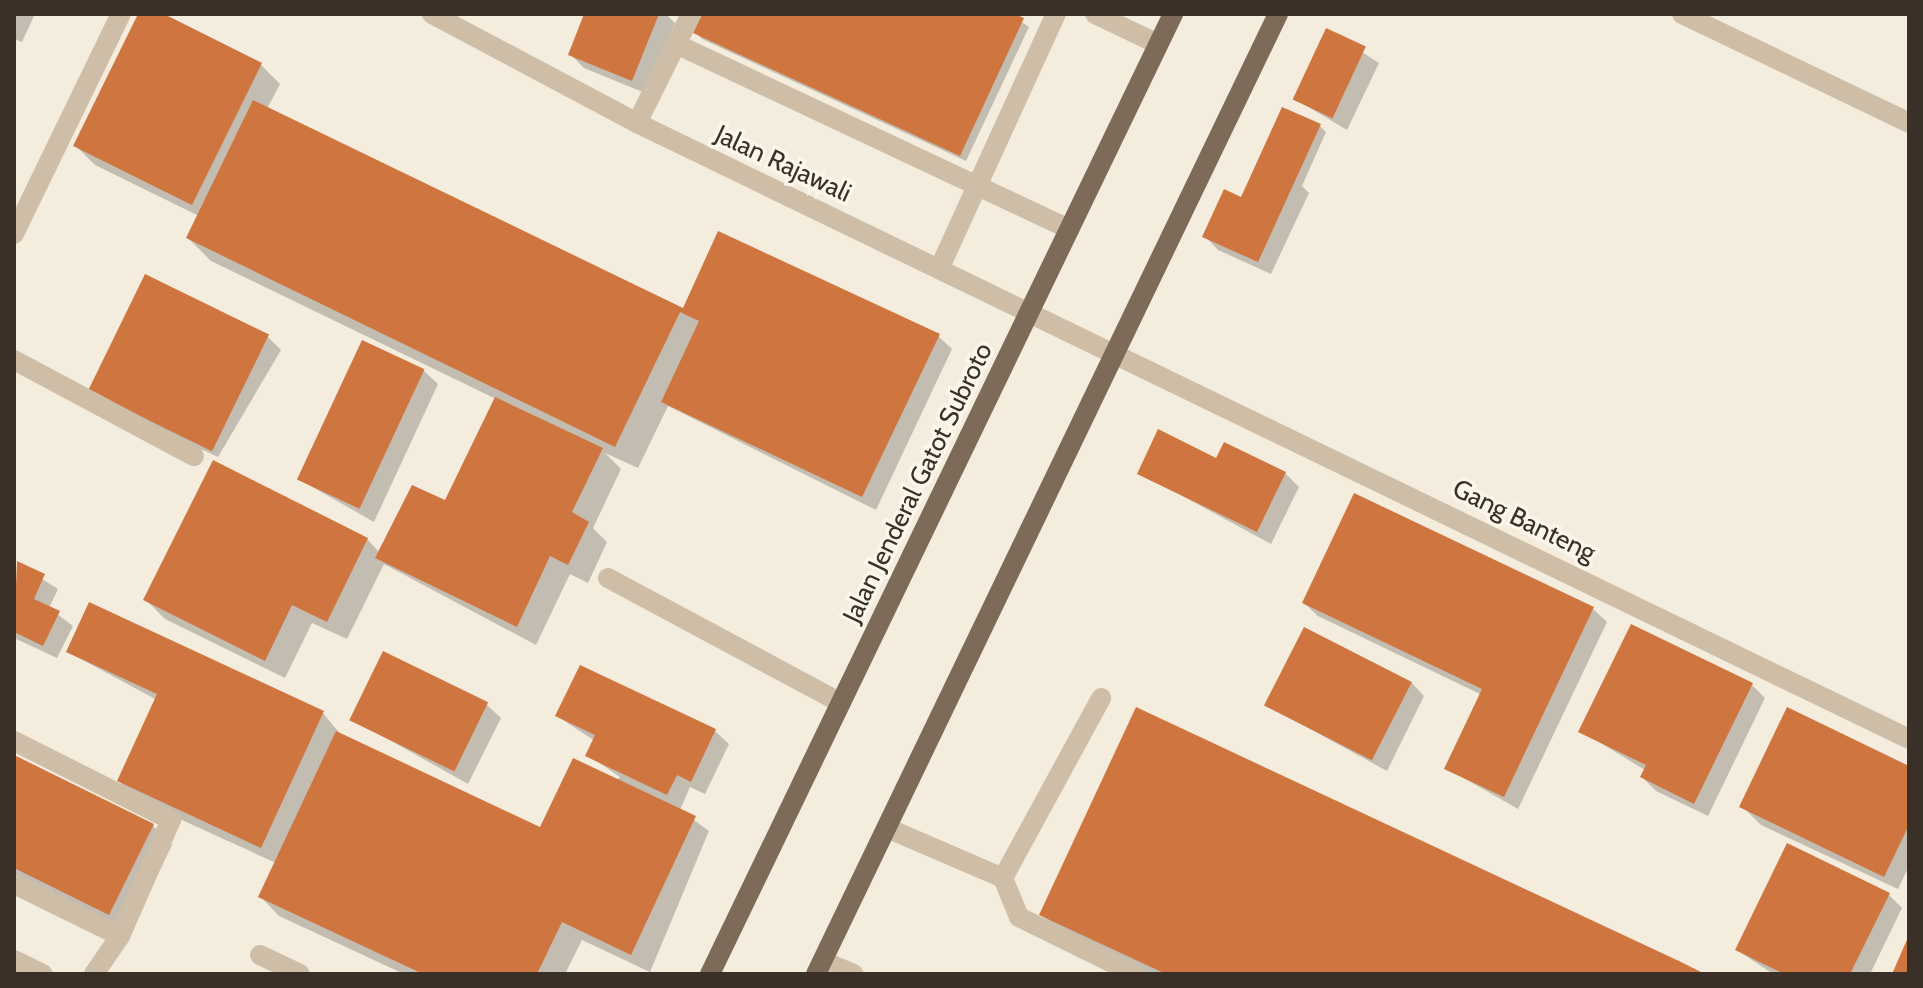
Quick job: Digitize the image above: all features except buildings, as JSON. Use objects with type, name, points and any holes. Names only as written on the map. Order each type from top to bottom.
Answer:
[{"type":"main road","name":"Jalan Jenderal Gatot Subroto","points":[[710,974],[1173,14]]},
{"type":"main road","points":[[820,967],[1278,14]]},
{"type":"street","points":[[16,225],[121,14]]},
{"type":"street","name":"Jalan Rajawali","points":[[432,14],[637,123],[1116,351]]},
{"type":"street","points":[[637,123],[691,14]]},
{"type":"street","points":[[940,267],[1056,14]]},
{"type":"street","points":[[1095,14],[1158,44]]},
{"type":"street","points":[[1682,14],[1909,123]]},
{"type":"street","points":[[676,44],[977,181],[1070,229]]},
{"type":"street","name":"Gang Banteng","points":[[1116,351],[1909,739]]},
{"type":"street","points":[[14,360],[194,456]]},
{"type":"street","points":[[608,578],[841,703]]},
{"type":"street","points":[[1003,878],[1101,698]]},
{"type":"street","points":[[14,741],[170,817],[120,936],[94,974]]},
{"type":"street","points":[[887,828],[1003,878],[1019,917],[1135,974]]},
{"type":"street","points":[[14,884],[120,936]]},
{"type":"street","points":[[260,955],[300,974]]},
{"type":"street","points":[[14,960],[43,974]]},
{"type":"street","points":[[820,967],[853,974]]}]
